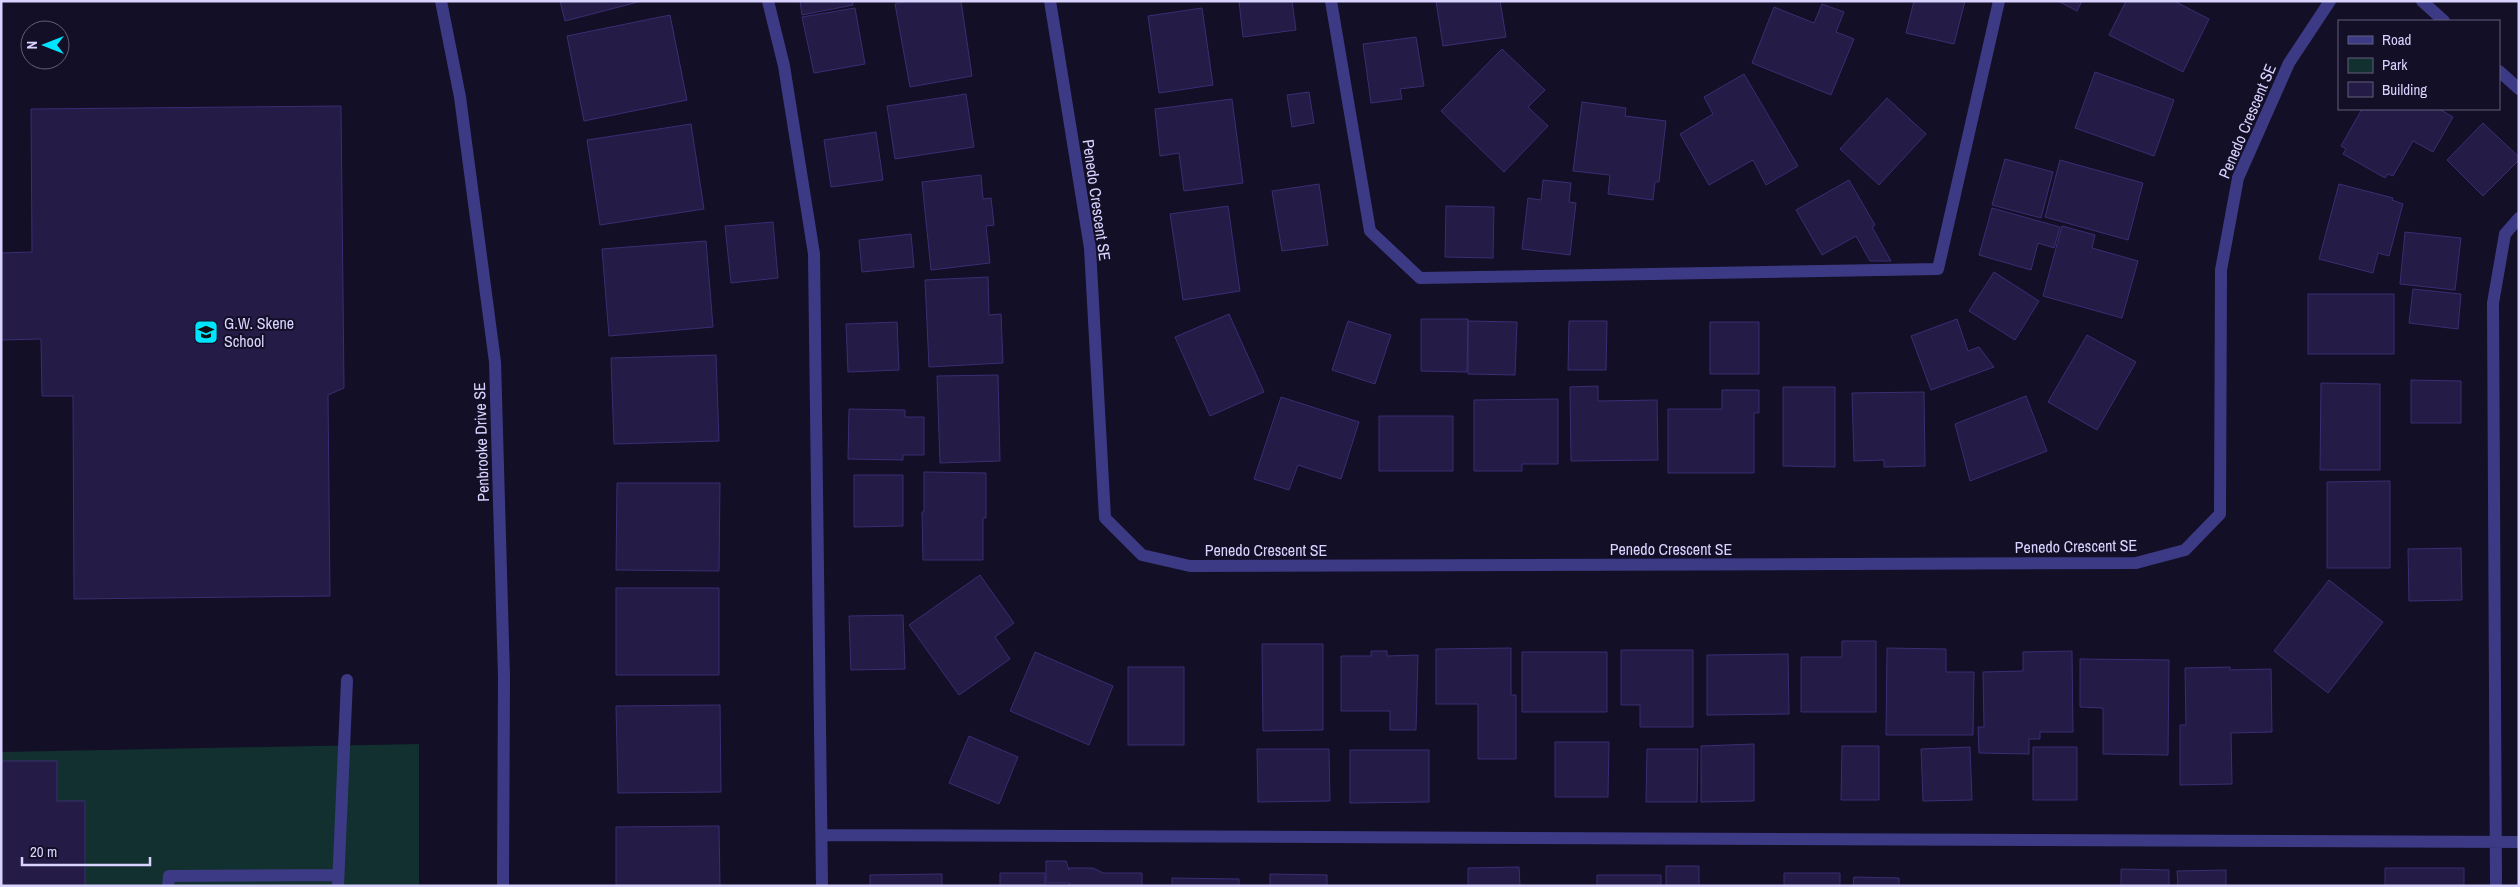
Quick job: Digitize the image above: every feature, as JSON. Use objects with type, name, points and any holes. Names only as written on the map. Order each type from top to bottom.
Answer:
[{"type":"street","name":"Penbrooke Drive SE","points":[[441,1],[460,98],[495,362],[504,677],[503,886]]},
{"type":"street","points":[[768,1],[784,66],[814,254],[822,886]]},
{"type":"street","name":"Penedo Crescent SE","points":[[1050,1],[1090,248],[1105,518],[1142,555],[1190,566],[2136,563],[2185,550],[2220,514],[2221,270],[2238,178],[2289,63],[2330,1]]},
{"type":"street","points":[[1332,1],[1370,231],[1420,278],[1938,269],[1998,1]]},
{"type":"street","points":[[2422,1],[2443,20]]},
{"type":"street","points":[[2500,72],[2519,89]]},
{"type":"street","points":[[2496,886],[2493,303],[2505,234],[2519,218]]},
{"type":"street","points":[[168,886],[168,876],[338,881],[347,680]]},
{"type":"street","points":[[822,835],[2519,842]]},
{"type":"green space","points":[[419,744],[419,886],[1,886],[1,752]]},
{"type":"building","points":[[560,1],[642,1],[565,21]]},
{"type":"building","points":[[800,1],[852,1],[853,5],[802,15]]},
{"type":"building","points":[[907,1],[961,1],[972,76],[910,87],[895,4]]},
{"type":"building","points":[[1239,1],[1292,1],[1296,30],[1243,37]]},
{"type":"building","points":[[1436,1],[1500,1],[1506,37],[1443,46]]},
{"type":"building","points":[[1914,1],[1965,1],[1954,44],[1906,33]]},
{"type":"building","points":[[2058,1],[2082,1],[2077,11]]},
{"type":"building","points":[[2126,1],[2174,1],[2209,19],[2183,72],[2109,35]]},
{"type":"building","points":[[1822,4],[1844,12],[1836,32],[1854,39],[1831,95],[1752,63],[1774,7],[1814,23]]},
{"type":"building","points":[[855,8],[865,64],[814,73],[802,17]]},
{"type":"building","points":[[1202,8],[1213,85],[1159,93],[1148,16]]},
{"type":"building","points":[[670,15],[687,100],[584,121],[567,36]]},
{"type":"building","points":[[1416,37],[1424,86],[1400,89],[1402,99],[1371,103],[1363,44]]},
{"type":"building","points":[[1502,49],[1545,90],[1528,107],[1548,126],[1504,172],[1441,111]]},
{"type":"building","points":[[2095,72],[2174,100],[2154,156],[2075,128]]},
{"type":"building","points":[[1744,74],[1798,166],[1766,185],[1753,160],[1709,185],[1680,134],[1713,114],[1704,97]]},
{"type":"building","points":[[1309,92],[1314,123],[1292,127],[1287,95]]},
{"type":"building","points":[[966,94],[974,147],[895,159],[887,106]]},
{"type":"building","points":[[1887,98],[1926,134],[1879,185],[1840,149]]},
{"type":"building","points":[[1232,99],[1243,183],[1184,191],[1179,153],[1160,156],[1155,109]]},
{"type":"building","points":[[1582,102],[1626,108],[1625,116],[1666,121],[1659,182],[1655,182],[1653,200],[1608,194],[1610,175],[1573,171]]},
{"type":"building","points":[[341,106],[344,388],[328,395],[330,596],[74,599],[73,396],[42,396],[41,339],[1,340],[1,253],[32,252],[31,109]]},
{"type":"building","points":[[2361,110],[2441,110],[2453,117],[2433,152],[2413,141],[2393,176],[2388,174],[2385,178],[2343,154],[2346,149],[2341,146]]},
{"type":"building","points":[[2483,123],[2519,157],[2519,160],[2483,196],[2447,160]]},
{"type":"building","points":[[691,124],[704,209],[600,225],[587,140]]},
{"type":"building","points":[[876,132],[883,180],[831,187],[824,140]]},
{"type":"building","points":[[2005,159],[2053,172],[2041,218],[1992,205]]},
{"type":"building","points":[[2060,160],[2143,183],[2128,240],[2045,217]]},
{"type":"building","points":[[981,175],[983,199],[991,198],[994,225],[986,226],[990,263],[931,270],[922,182]]},
{"type":"building","points":[[1543,180],[1571,183],[1569,202],[1576,203],[1570,255],[1522,249],[1528,198],[1541,200]]},
{"type":"building","points":[[1849,180],[1875,225],[1872,227],[1891,261],[1870,261],[1856,236],[1822,255],[1796,210]]},
{"type":"building","points":[[1319,184],[1328,245],[1282,251],[1272,191]]},
{"type":"building","points":[[2339,184],[2393,198],[2392,200],[2403,204],[2389,256],[2378,253],[2373,273],[2319,259]]},
{"type":"building","points":[[1228,206],[1240,291],[1183,300],[1170,214]]},
{"type":"building","points":[[1446,206],[1494,207],[1493,258],[1445,257]]},
{"type":"building","points":[[1992,208],[2060,227],[2054,248],[2038,243],[2031,270],[1979,255]]},
{"type":"building","points":[[773,222],[778,278],[731,283],[725,226]]},
{"type":"building","points":[[2062,226],[2095,235],[2092,248],[2138,261],[2122,318],[2043,296]]},
{"type":"building","points":[[2405,232],[2461,238],[2455,290],[2400,284]]},
{"type":"building","points":[[911,234],[914,267],[862,272],[859,240]]},
{"type":"building","points":[[706,241],[713,327],[609,336],[602,249]]},
{"type":"building","points":[[1994,272],[2039,301],[2015,340],[1969,311]]},
{"type":"building","points":[[988,277],[989,315],[1001,314],[1003,363],[929,367],[925,280]]},
{"type":"building","points":[[2413,289],[2461,294],[2458,329],[2409,323]]},
{"type":"building","points":[[2308,294],[2394,294],[2394,354],[2308,354]]},
{"type":"building","points":[[1229,314],[1264,392],[1210,416],[1175,337]]},
{"type":"building","points":[[1421,319],[1468,319],[1467,372],[1421,371]]},
{"type":"building","points":[[1957,319],[1968,351],[1979,347],[1994,367],[1931,390],[1911,336]]},
{"type":"building","points":[[1348,321],[1391,335],[1375,384],[1332,370]]},
{"type":"building","points":[[1468,321],[1517,322],[1515,375],[1468,374]]},
{"type":"building","points":[[1569,321],[1607,321],[1606,370],[1568,370]]},
{"type":"building","points":[[897,322],[899,370],[848,372],[846,324]]},
{"type":"building","points":[[1710,322],[1759,322],[1759,374],[1710,374]]},
{"type":"building","points":[[2087,335],[2136,362],[2097,430],[2048,402]]},
{"type":"building","points":[[716,355],[719,441],[614,444],[611,358]]},
{"type":"building","points":[[998,375],[1000,461],[940,463],[937,376]]},
{"type":"building","points":[[2411,380],[2461,381],[2461,423],[2411,423]]},
{"type":"building","points":[[2321,383],[2380,384],[2380,470],[2320,470]]},
{"type":"building","points":[[1598,386],[1598,401],[1657,400],[1658,460],[1571,461],[1570,387]]},
{"type":"building","points":[[1783,387],[1835,387],[1835,467],[1783,466]]},
{"type":"building","points":[[1722,390],[1759,390],[1759,413],[1754,413],[1754,473],[1668,473],[1668,409],[1722,409]]},
{"type":"building","points":[[1924,392],[1925,466],[1884,467],[1884,460],[1854,461],[1852,393]]},
{"type":"building","points":[[2026,396],[2047,451],[1970,481],[1955,424]]},
{"type":"building","points":[[1281,397],[1359,422],[1341,479],[1298,465],[1289,490],[1254,479]]},
{"type":"building","points":[[1558,399],[1558,464],[1522,464],[1522,471],[1474,471],[1474,400]]},
{"type":"building","points":[[849,409],[905,410],[905,417],[924,417],[924,455],[903,455],[903,460],[848,459]]},
{"type":"building","points":[[1379,416],[1453,416],[1453,471],[1379,471]]},
{"type":"building","points":[[924,472],[986,473],[986,518],[983,518],[983,560],[923,560],[922,512],[924,512]]},
{"type":"building","points":[[854,475],[903,475],[903,526],[854,527]]},
{"type":"building","points":[[2390,481],[2390,568],[2327,568],[2327,482]]},
{"type":"building","points":[[617,483],[720,483],[719,571],[616,570]]},
{"type":"building","points":[[2461,548],[2462,600],[2409,601],[2408,549]]},
{"type":"building","points":[[980,575],[1014,623],[995,637],[1010,659],[959,695],[909,625]]},
{"type":"building","points":[[2329,580],[2383,622],[2328,693],[2274,651]]},
{"type":"building","points":[[616,588],[719,588],[719,675],[616,675]]},
{"type":"building","points":[[903,615],[905,669],[851,670],[849,616]]},
{"type":"building","points":[[1842,641],[1876,641],[1876,712],[1801,712],[1801,657],[1842,657]]},
{"type":"building","points":[[1262,644],[1323,644],[1323,730],[1263,731]]},
{"type":"building","points":[[1511,648],[1511,695],[1516,695],[1516,759],[1478,759],[1478,704],[1436,704],[1436,649]]},
{"type":"building","points":[[1887,648],[1946,649],[1946,672],[1974,672],[1973,735],[1886,735]]},
{"type":"building","points":[[1621,650],[1693,650],[1693,727],[1640,727],[1640,705],[1621,705]]},
{"type":"building","points":[[1371,651],[1387,651],[1387,656],[1418,655],[1416,730],[1390,730],[1390,711],[1341,711],[1341,656],[1371,656]]},
{"type":"building","points":[[2072,651],[2073,732],[2040,732],[2040,739],[2029,739],[2029,754],[1979,753],[1978,727],[1984,727],[1983,672],[2023,671],[2023,652]]},
{"type":"building","points":[[1035,652],[1113,686],[1089,745],[1010,711]]},
{"type":"building","points":[[1522,652],[1607,652],[1607,712],[1522,712]]},
{"type":"building","points":[[1788,654],[1789,714],[1707,715],[1707,655]]},
{"type":"building","points":[[2080,659],[2169,660],[2168,755],[2103,754],[2103,708],[2080,707]]},
{"type":"building","points":[[1128,667],[1184,667],[1184,745],[1128,745]]},
{"type":"building","points":[[2230,667],[2230,670],[2271,669],[2272,732],[2231,733],[2232,784],[2180,785],[2180,725],[2186,725],[2185,668]]},
{"type":"building","points":[[720,705],[721,792],[618,793],[616,706]]},
{"type":"building","points":[[969,736],[1018,757],[999,804],[949,783]]},
{"type":"building","points":[[1555,742],[1609,742],[1608,797],[1555,797]]},
{"type":"building","points":[[1754,744],[1754,801],[1701,802],[1701,746]]},
{"type":"building","points":[[1842,746],[1879,746],[1879,800],[1841,800]]},
{"type":"building","points":[[1970,747],[1972,800],[1923,801],[1921,749]]},
{"type":"building","points":[[2033,747],[2077,747],[2077,800],[2033,800]]},
{"type":"building","points":[[1257,749],[1329,749],[1330,801],[1258,802]]},
{"type":"building","points":[[1647,749],[1698,749],[1697,802],[1646,802]]},
{"type":"building","points":[[1350,750],[1429,750],[1429,802],[1350,803]]},
{"type":"building","points":[[1,761],[57,761],[57,801],[85,801],[85,886],[1,886]]},
{"type":"building","points":[[719,826],[720,886],[616,886],[616,827]]},
{"type":"building","points":[[1046,861],[1066,861],[1069,870],[1069,868],[1093,868],[1103,873],[1142,873],[1142,886],[1070,886],[1069,883],[1046,883]]},
{"type":"building","points":[[1666,866],[1699,866],[1699,886],[1666,886]]},
{"type":"building","points":[[1519,867],[1520,886],[1468,886],[1468,868]]},
{"type":"building","points":[[2385,868],[2464,868],[2464,886],[2385,886]]},
{"type":"building","points":[[2121,869],[2169,870],[2169,886],[2121,886]]},
{"type":"building","points":[[2226,870],[2226,886],[2178,886],[2177,871]]},
{"type":"building","points":[[1000,873],[1045,873],[1045,886],[1000,886]]},
{"type":"building","points":[[1784,873],[1840,873],[1840,886],[1784,886]]},
{"type":"building","points":[[942,874],[942,886],[870,886],[870,875]]},
{"type":"building","points":[[1270,874],[1327,875],[1327,886],[1270,886]]},
{"type":"building","points":[[1597,875],[1661,875],[1661,886],[1597,886]]},
{"type":"building","points":[[1854,877],[1899,878],[1899,886],[1853,886]]},
{"type":"building","points":[[1172,878],[1239,879],[1239,886],[1172,886]]},
{"type":"place","name":"G.W. Skene School","points":[[206,332]]}]
